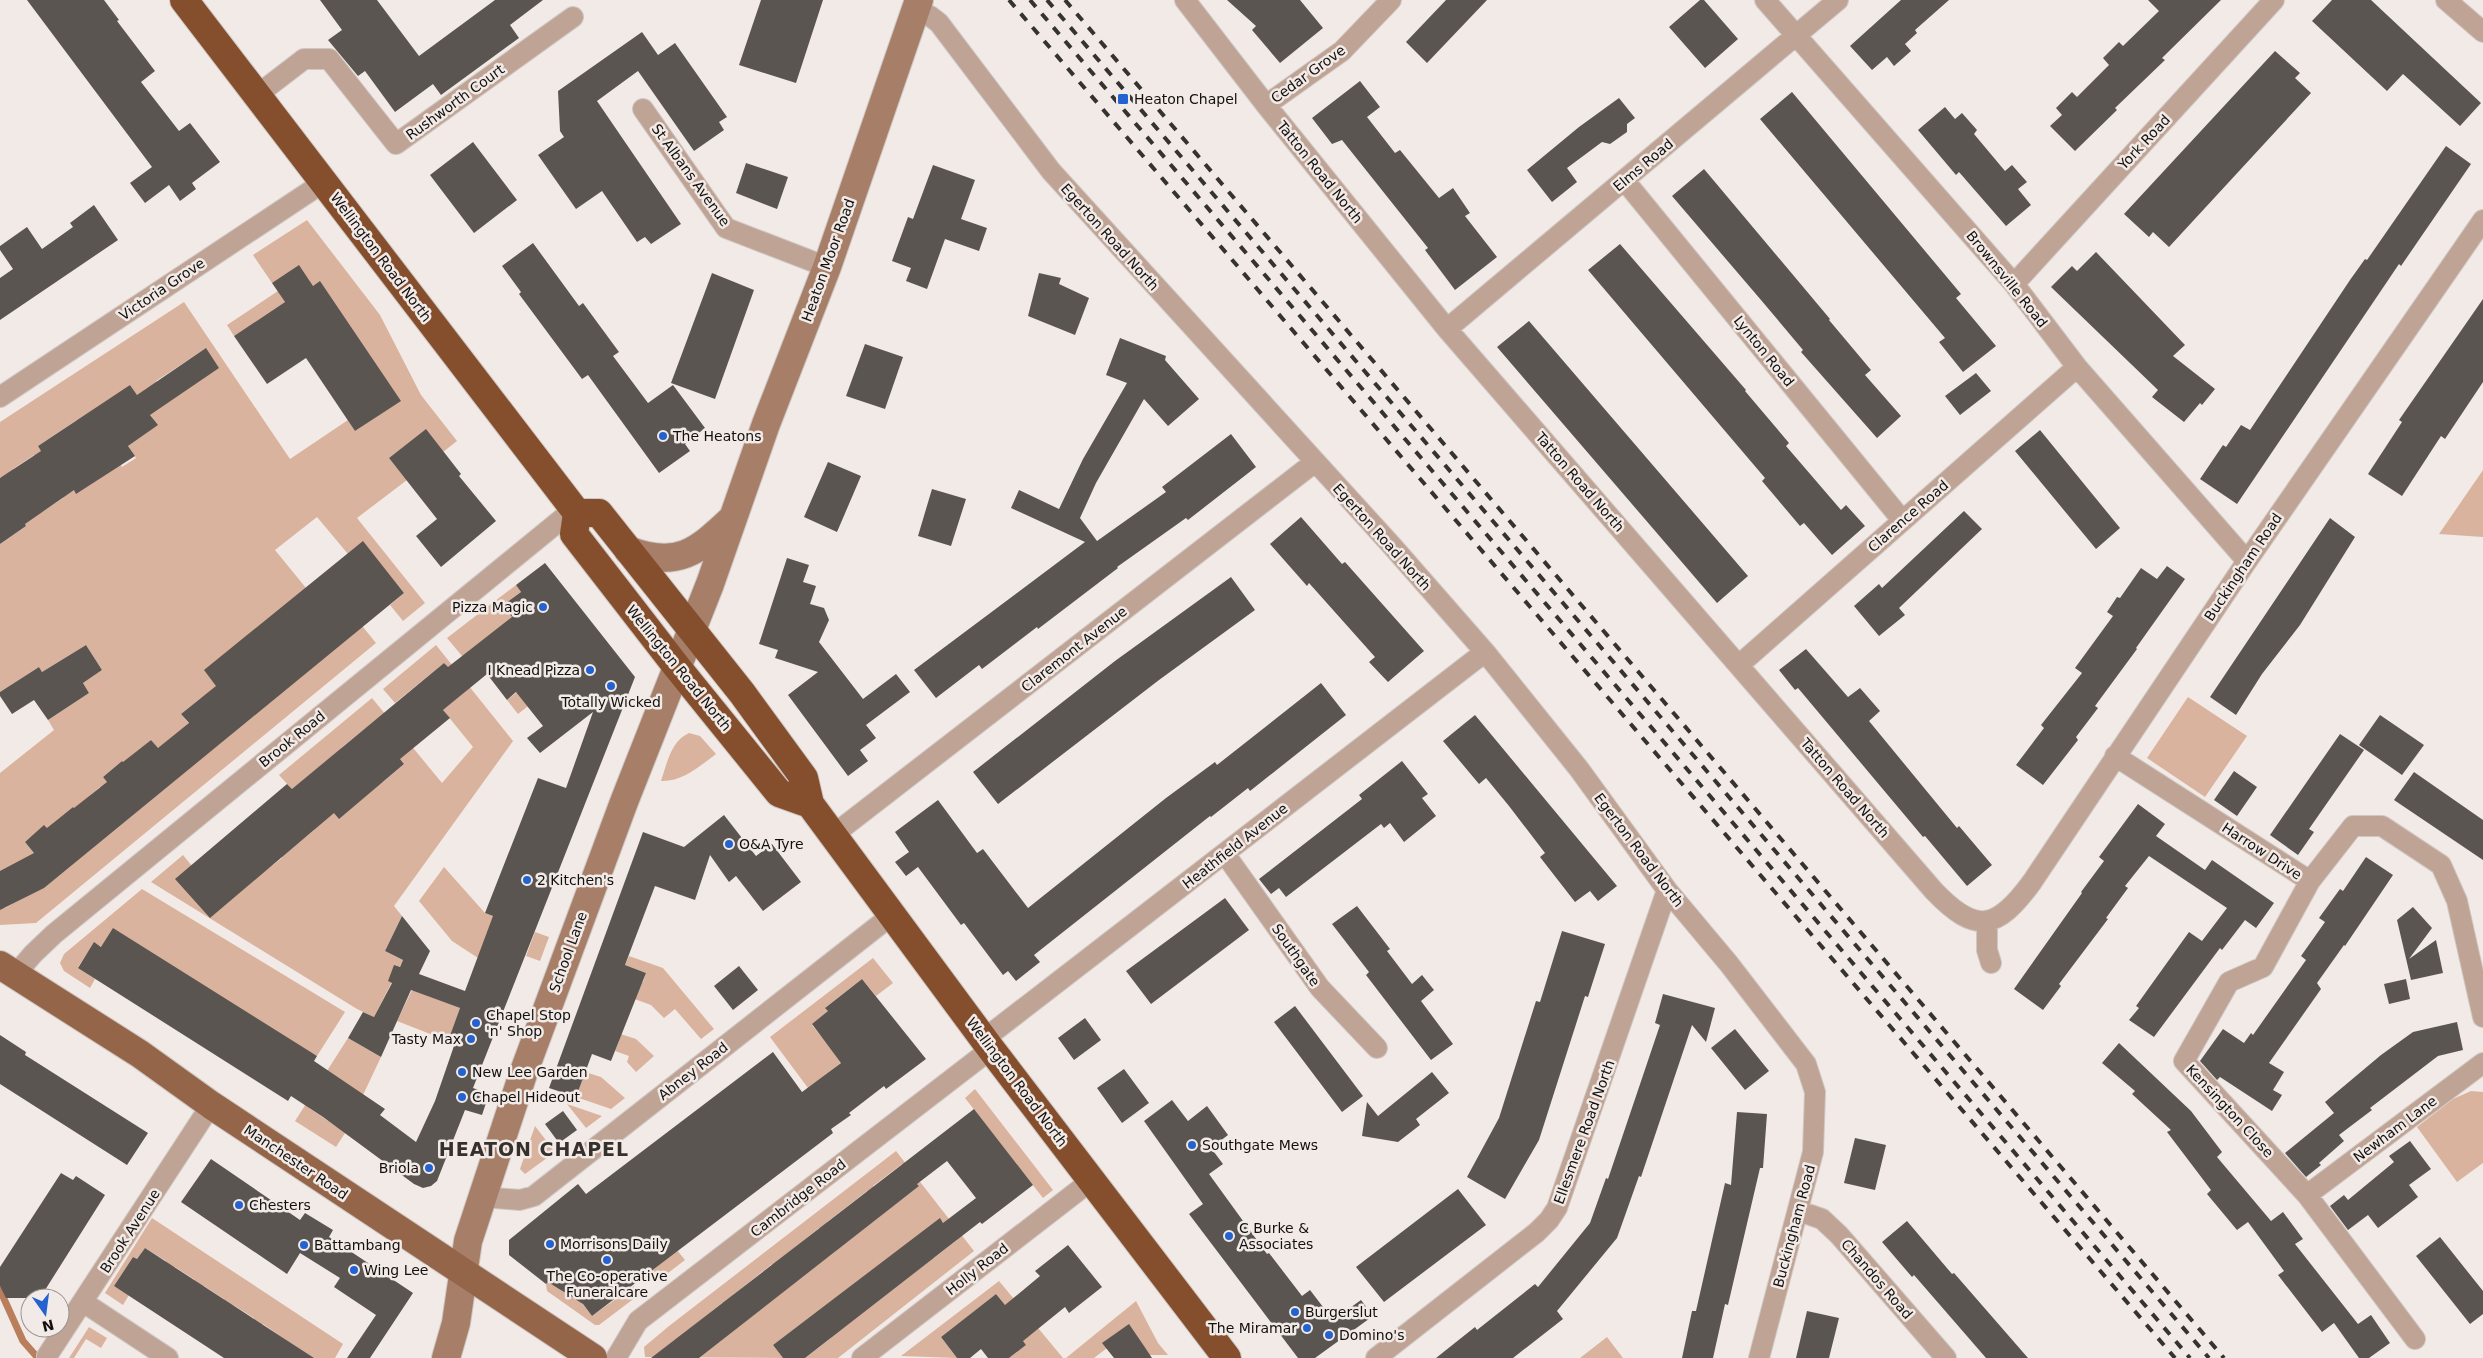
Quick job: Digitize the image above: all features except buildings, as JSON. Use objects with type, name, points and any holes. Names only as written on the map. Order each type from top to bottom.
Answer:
[{"type":"highway","name":"Wellington Road North","points":[[184,0],[576,511],[574,534],[677,667],[779,793],[810,804]]},
{"type":"highway","name":"Wellington Road North","points":[[576,511],[599,513],[742,693],[804,778],[810,804],[988,1044],[1227,1358]]},
{"type":"main road","name":"Heaton Moor Road","points":[[677,667],[827,267],[917,4]]},
{"type":"main road","name":"Heaton Moor Road","points":[[628,550],[649,558],[680,556],[696,550],[733,519]]},
{"type":"main road","name":"School Lane","points":[[446,1358],[456,1323],[465,1275],[468,1241],[524,1072],[677,667]]},
{"type":"main road","name":"Manchester Road","points":[[8,970],[140,1054],[212,1105],[465,1275],[593,1358]]},
{"type":"street","name":"Tatton Road North","points":[[1185,0],[1266,105],[1447,329],[1947,904],[1954,911],[1969,918],[1996,918]]},
{"type":"street","name":"Cedar Grove","points":[[1266,105],[1342,51],[1391,0]]},
{"type":"street","name":"Brownsville Road","points":[[1765,0],[2014,284],[2077,367],[2247,561]]},
{"type":"street","name":"Elms Road","points":[[1447,329],[1838,0]]},
{"type":"street","name":"York Road","points":[[2014,284],[2274,0]]},
{"type":"street","points":[[2446,0],[2483,32]]},
{"type":"street","name":"Egerton Road North","points":[[917,4],[939,24],[1051,171],[1485,652],[1579,769],[1667,890],[1789,1039],[1806,1064],[1815,1092]]},
{"type":"street","name":"Rushworth Court","points":[[257,95],[304,59],[329,59],[396,144],[573,17]]},
{"type":"street","name":"St Albans Avenue","points":[[643,109],[726,228],[827,267]]},
{"type":"street","name":"Lynton Road","points":[[1625,181],[1902,520]]},
{"type":"street","name":"Victoria Grove","points":[[0,397],[324,182]]},
{"type":"street","name":"Buckingham Road","points":[[1996,918],[2016,903],[2032,882],[2247,561],[2483,220]]},
{"type":"street","name":"Clarence Road","points":[[1739,665],[2077,367]]},
{"type":"street","name":"Claremont Avenue","points":[[833,835],[1315,462]]},
{"type":"street","name":"Brook Road","points":[[8,970],[33,954],[54,934],[576,511]]},
{"type":"street","name":"Heathfield Avenue","points":[[988,1044],[1225,854],[1485,652]]},
{"type":"street","name":"Harrow Drive","points":[[2116,756],[2310,881],[2353,826],[2382,826],[2441,866],[2457,901],[2483,1017]]},
{"type":"street","name":"Southgate","points":[[1225,854],[1320,988],[1377,1048]]},
{"type":"street","name":"Kensington Close","points":[[2310,881],[2263,968],[2228,982],[2184,1061],[2307,1195],[2415,1338]]},
{"type":"street","name":"Ellesmere Road North","points":[[1376,1358],[1537,1232],[1549,1220],[1557,1208],[1667,890]]},
{"type":"street","name":"Abney Road","points":[[483,1197],[520,1200],[534,1196],[892,915]]},
{"type":"street","points":[[1991,963],[1987,950],[1996,918]]},
{"type":"street","name":"Cambridge Road","points":[[616,1358],[638,1321],[988,1044]]},
{"type":"street","name":"Newham Lane","points":[[2307,1195],[2483,1063]]},
{"type":"street","name":"Buckingham Road","points":[[1759,1358],[1813,1152],[1815,1092]]},
{"type":"street","name":"Brook Avenue","points":[[47,1356],[212,1105]]},
{"type":"street","name":"Holly Road","points":[[862,1358],[1092,1180]]},
{"type":"street","name":"Chandos Road","points":[[1799,1211],[1822,1219],[1839,1235],[1946,1358]]},
{"type":"street","points":[[83,1302],[168,1358]]},
{"type":"shaded area","points":[[307,220],[380,315],[421,395],[457,441],[443,452],[425,430],[389,458],[407,480],[357,518],[425,603],[403,621],[390,605],[404,593],[363,542],[348,554],[317,517],[275,550],[306,588],[363,627],[376,643],[36,923],[0,925],[0,898],[5,908],[41,888],[0,871],[0,773],[54,730],[48,720],[89,693],[83,683],[102,670],[86,645],[42,672],[39,667],[0,692],[0,544],[26,526],[12,505],[17,501],[0,477],[0,422],[184,302],[290,459],[348,420],[355,431],[400,401],[320,282],[313,286],[272,283],[253,255]],"holes":[[[205,349],[169,401],[156,381]],[[130,385],[157,425],[128,446],[136,458],[122,467],[100,435]],[[78,420],[57,475],[38,446]],[[34,455],[63,498],[42,512],[13,469]],[[201,698],[210,750],[181,714]],[[151,740],[180,775],[130,757]],[[122,761],[153,797],[133,813],[103,777]],[[100,787],[126,819],[80,804]],[[73,807],[100,840],[53,823]],[[45,826],[55,878],[25,842]]]},
{"type":"shaded area","points":[[278,291],[285,302],[234,336],[227,325]]},
{"type":"shaded area","points":[[2483,470],[2483,537],[2439,534]]},
{"type":"shaded area","points":[[516,585],[521,592],[503,605],[522,630],[462,656],[447,638]]},
{"type":"shaded area","points":[[436,645],[513,741],[394,906],[402,916],[385,951],[403,960],[374,1017],[357,1009],[151,882],[183,855],[192,866],[251,855],[265,871],[282,858],[283,827],[297,844],[314,830],[307,806],[279,775],[372,698],[442,783],[473,747],[443,710],[467,690],[444,663],[395,703],[383,689]],"holes":[[[378,718],[398,740],[390,747],[404,764],[383,782],[369,765],[341,748]]]},
{"type":"shaded area","points":[[567,653],[560,681],[518,714],[507,700]]},
{"type":"shaded area","points":[[2188,697],[2247,736],[2205,797],[2147,758]]},
{"type":"shaded area","points":[[689,733],[700,736],[716,754],[683,776],[669,781],[661,781],[674,747],[678,741]]},
{"type":"shaded area","points":[[444,867],[485,913],[503,920],[478,958],[452,941],[419,901]]},
{"type":"shaded area","points":[[142,889],[345,1012],[317,1056],[94,943],[78,967],[95,979],[90,988],[64,971],[60,963],[64,954]]},
{"type":"shaded area","points":[[535,932],[549,937],[540,961],[526,956]]},
{"type":"shaded area","points":[[629,956],[663,968],[714,1029],[701,1039],[675,1009],[664,1018],[651,1005],[615,992],[643,982],[646,973],[625,965]]},
{"type":"shaded area","points":[[873,958],[893,983],[876,996],[862,979],[826,1007],[828,1011],[812,1025],[833,1051],[895,1021],[808,1088],[770,1037]]},
{"type":"shaded area","points":[[412,990],[460,1008],[448,1041],[397,1021]]},
{"type":"shaded area","points":[[602,1028],[636,1039],[654,1056],[636,1072],[627,1062],[629,1056],[615,1051],[619,1041]]},
{"type":"shaded area","points":[[348,1038],[381,1057],[345,1133],[336,1147],[295,1121]],"holes":[[[353,1103],[337,1127],[309,1108]]]},
{"type":"shaded area","points":[[585,1072],[601,1077],[625,1098],[611,1109],[576,1097]]},
{"type":"shaded area","points":[[975,1089],[1053,1190],[1043,1198],[965,1098]]},
{"type":"shaded area","points":[[2471,1091],[2483,1092],[2483,1163],[2457,1182],[2417,1127],[2453,1099]]},
{"type":"shaded area","points":[[567,1104],[602,1116],[586,1128]]},
{"type":"shaded area","points":[[535,1126],[555,1152],[525,1174],[520,1169]]},
{"type":"shaded area","points":[[896,1151],[974,1251],[838,1358],[805,1358],[831,1338],[813,1315],[773,1345],[783,1358],[645,1357],[644,1347]],"holes":[[[902,1164],[919,1186],[890,1208],[873,1186]],[[867,1191],[884,1213],[845,1243],[827,1222]],[[940,1219],[957,1240],[934,1258]],[[819,1228],[837,1250],[797,1281],[780,1259]],[[772,1264],[790,1286],[733,1295]],[[722,1303],[740,1326],[683,1334]]]},
{"type":"shaded area","points":[[152,1218],[343,1344],[335,1358],[312,1358],[263,1324],[255,1336],[254,1318],[233,1305],[225,1317],[217,1312],[224,1299],[204,1286],[196,1298],[188,1292],[195,1280],[175,1267],[167,1279],[158,1273],[166,1261],[145,1248],[137,1259],[133,1257],[114,1286],[129,1295],[123,1305],[105,1293]]},
{"type":"shaded area","points":[[609,1223],[677,1250],[685,1260],[655,1283]]},
{"type":"shaded area","points":[[554,1277],[562,1291],[576,1300],[578,1298],[592,1316],[634,1286],[640,1294],[599,1325],[595,1325],[547,1291],[546,1284]]},
{"type":"shaded area","points":[[999,1281],[1063,1358],[1009,1358],[1026,1345],[1013,1328],[1019,1323],[996,1294],[941,1337],[957,1358],[901,1356]]},
{"type":"shaded area","points":[[1136,1301],[1158,1343],[1168,1355],[1150,1355],[1107,1348],[1094,1358],[1066,1358]]},
{"type":"shaded area","points":[[89,1327],[107,1338],[101,1348],[86,1339],[74,1358],[69,1358]]},
{"type":"shaded area","points":[[1607,1337],[1623,1358],[1580,1358]]},
{"type":"waterway","points":[[0,1290],[23,1341],[38,1358]]},
{"type":"railway","points":[[1009,0],[2175,1358]]},
{"type":"railway","points":[[1030,0],[2190,1358]]},
{"type":"railway","points":[[1047,0],[2209,1358]]},
{"type":"railway","points":[[1065,0],[2224,1358]]},
{"type":"place","name":"Heaton Chapel","points":[[1123,99]]},
{"type":"place","name":"The Heatons","points":[[663,436]]},
{"type":"place","name":"Pizza Magic","points":[[543,607]]},
{"type":"place","name":"I Knead Pizza","points":[[590,670]]},
{"type":"place","name":"Totally Wicked","points":[[611,686]]},
{"type":"place","name":"O&A Tyre","points":[[729,844]]},
{"type":"place","name":"2 Kitchen's","points":[[527,880]]},
{"type":"place","name":"Chapel Stop 'n' Shop","points":[[476,1023]]},
{"type":"place","name":"Tasty Max","points":[[471,1039]]},
{"type":"place","name":"New Lee Garden","points":[[462,1072]]},
{"type":"place","name":"Chapel Hideout","points":[[462,1097]]},
{"type":"place","name":"Southgate Mews","points":[[1192,1145]]},
{"type":"place","name":"Briola","points":[[429,1168]]},
{"type":"place","name":"Chesters","points":[[239,1205]]},
{"type":"place","name":"C Burke & Associates","points":[[1229,1236]]},
{"type":"place","name":"Morrisons Daily","points":[[550,1244]]},
{"type":"place","name":"Battambang","points":[[304,1245]]},
{"type":"place","name":"The Co-operative Funeralcare","points":[[607,1260]]},
{"type":"place","name":"Wing Lee","points":[[354,1270]]},
{"type":"place","name":"Burgerslut","points":[[1295,1312]]},
{"type":"place","name":"The Miramar","points":[[1307,1328]]},
{"type":"place","name":"Domino's","points":[[1329,1335]]},
{"type":"district","name":"HEATON CHAPEL","points":[[534,1149]]}]
